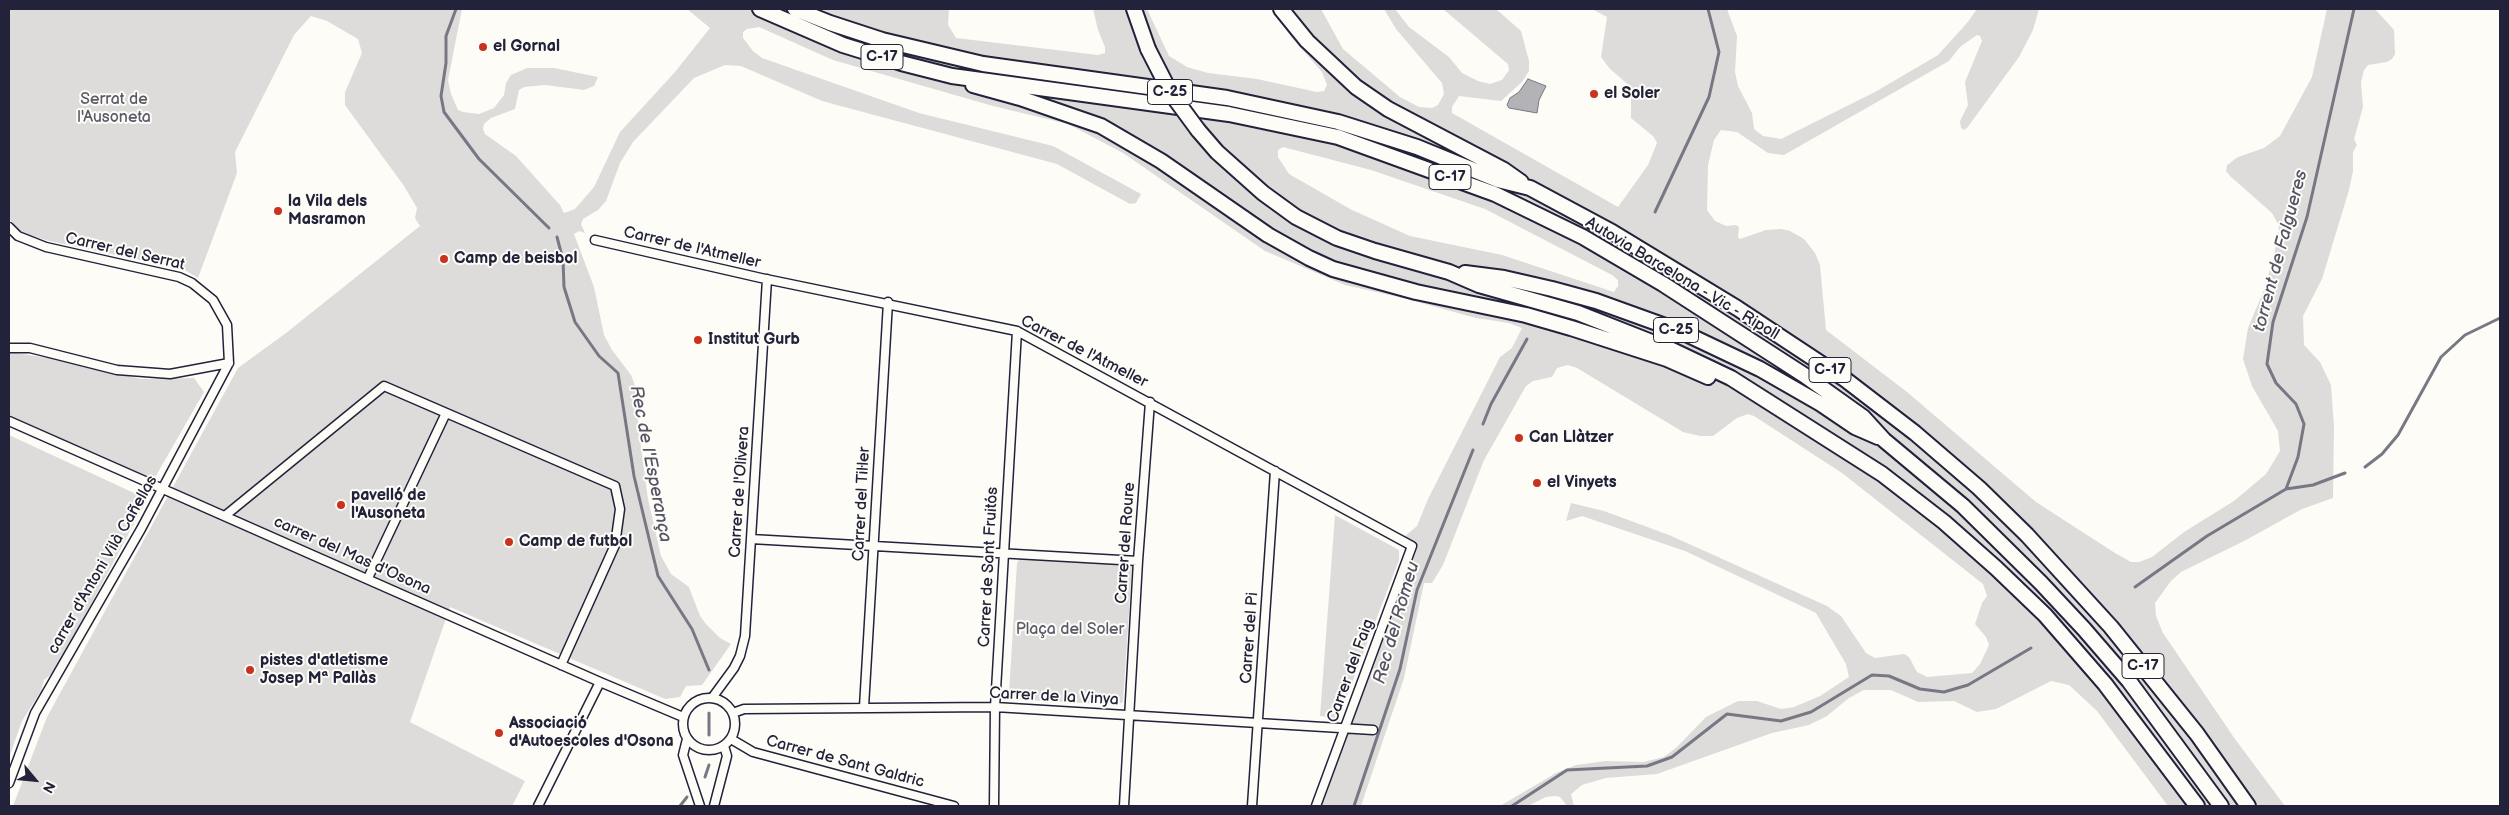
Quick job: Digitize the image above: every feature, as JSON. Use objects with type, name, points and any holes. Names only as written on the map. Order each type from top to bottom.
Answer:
[{"type":"highway","name":"Autovia Barcelona - Vic - Ripoll","points":[[760,9],[843,45],[901,64],[952,76],[1200,110],[1338,137],[1495,194],[1583,237],[1663,284],[1834,396],[1863,417],[1884,440],[1963,506],[2066,609],[2128,681],[2221,806]]},
{"type":"highway","name":"Autovia Barcelona - Vic - Ripoll","points":[[795,9],[882,40],[983,64],[1227,98],[1338,122],[1417,147],[1498,180],[1530,188],[1612,232],[1721,298],[1846,380],[1915,433],[1979,488],[2040,549],[2111,628],[2198,734],[2248,806]]},
{"type":"highway","name":"C-25","points":[[1134,9],[1148,49],[1170,92],[1198,130],[1217,152],[1244,177],[1296,217],[1344,240],[1449,272],[1504,278],[1552,289],[1596,301],[1682,332],[1760,369],[1821,404],[1855,427],[1884,440]]},
{"type":"highway","points":[[1280,9],[1307,41],[1356,87],[1388,108],[1504,170],[1530,188]]},
{"type":"highway","points":[[952,76],[978,88],[1020,98],[1100,126],[1142,149],[1268,235],[1333,269],[1416,292],[1526,316],[1607,338],[1667,359],[1777,407]]},
{"type":"highway","points":[[1449,272],[1479,285],[1578,313],[1664,346],[1730,378],[1882,474],[1944,522],[1996,568],[2045,616],[2105,684],[2197,806]]},
{"type":"street","name":"Carrer del Serrat","points":[[9,227],[18,236],[46,247],[179,277],[192,283],[214,300],[227,325],[229,363]]},
{"type":"street","name":"Carrer de l'Atmeller","points":[[596,240],[767,279],[888,302],[1017,330],[1412,546]]},
{"type":"street","name":"Carrer de l'Olivera","points":[[712,698],[734,668],[740,656],[745,636],[767,279]]},
{"type":"street","name":"Carrer del Til·ler","points":[[864,707],[888,302]]},
{"type":"street","name":"Carrer de Sant Fruitós","points":[[994,806],[995,707],[1017,330]]},
{"type":"street","points":[[9,348],[30,348],[117,370],[170,374],[229,363]]},
{"type":"street","name":"carrer d'Antoni Vilà Cañellas","points":[[9,783],[35,713],[163,488],[229,363]]},
{"type":"street","points":[[226,516],[384,386],[615,486],[620,509],[615,545],[561,665]]},
{"type":"street","name":"Carrer del Roure","points":[[1124,806],[1138,561],[1150,402]]},
{"type":"street","points":[[368,578],[446,413]]},
{"type":"street","name":"carrer del Mas d'Osona","points":[[9,421],[368,578],[561,665],[684,717]]},
{"type":"street","name":"Carrer del Pi","points":[[1252,806],[1275,471]]},
{"type":"street","points":[[751,539],[1138,561]]},
{"type":"street","name":"Carrer del Faig","points":[[1316,806],[1412,546]]},
{"type":"street","points":[[538,806],[600,682]]},
{"type":"street","points":[[712,698],[724,703],[733,713],[735,724],[731,739],[724,746],[706,751],[693,746],[683,731],[684,717],[694,702],[712,698]]},
{"type":"street","name":"Carrer de la Vinya","points":[[733,713],[744,709],[995,707],[1345,726],[1373,730]]},
{"type":"street","points":[[687,739],[683,755],[700,806]]},
{"type":"street","name":"Carrer de Sant Galdric","points":[[731,739],[753,752],[954,806]]},
{"type":"street","points":[[714,806],[727,756],[724,746]]},
{"type":"green space","name":"Serrat de l'Ausoneta","points":[[9,9],[462,9],[448,80],[451,94],[458,110],[479,114],[494,108],[504,95],[506,83],[511,75],[527,68],[554,68],[598,77],[594,86],[584,90],[545,85],[524,87],[519,90],[515,109],[491,118],[484,124],[485,134],[516,156],[560,205],[564,213],[575,209],[594,187],[620,132],[675,72],[710,28],[687,9],[949,9],[948,25],[956,38],[1098,55],[1105,53],[1105,47],[1098,30],[1093,9],[1147,9],[1169,56],[1187,67],[1208,73],[1257,79],[1317,92],[1324,91],[1327,85],[1322,72],[1291,37],[1272,9],[1321,9],[1343,49],[1400,97],[1419,107],[1432,108],[1438,105],[1444,94],[1442,83],[1396,29],[1384,9],[1395,9],[1409,27],[1449,57],[1462,73],[1478,81],[1490,84],[1502,80],[1509,70],[1508,64],[1443,9],[1496,9],[1521,31],[1529,61],[1529,71],[1522,82],[1501,101],[1459,96],[1452,107],[1452,113],[1618,207],[1648,165],[1657,143],[1654,137],[1631,118],[1631,87],[1610,69],[1601,57],[1607,17],[1592,9],[1727,9],[1737,36],[1735,72],[1738,86],[1752,113],[1754,129],[1763,136],[1781,139],[1875,92],[1938,55],[1977,9],[2039,9],[2033,30],[2019,57],[1964,130],[1961,128],[1960,121],[1968,105],[1965,82],[1982,41],[1980,36],[1977,35],[1960,47],[1949,61],[1784,155],[1768,153],[1737,132],[1721,130],[1714,140],[1708,165],[1707,210],[1715,221],[1726,226],[1736,225],[1739,227],[1738,237],[1740,239],[1766,230],[1781,229],[1790,231],[1804,239],[1815,253],[1820,265],[1826,330],[1907,392],[2036,502],[2115,553],[2131,562],[2139,562],[2152,557],[2184,532],[2234,501],[2266,474],[2280,451],[2278,431],[2252,386],[2243,359],[2248,328],[2264,290],[2274,255],[2279,230],[2278,224],[2272,213],[2230,176],[2226,171],[2227,165],[2238,157],[2264,148],[2280,136],[2312,77],[2327,9],[2375,9],[2394,30],[2395,54],[2392,59],[2387,62],[2368,65],[2364,70],[2361,82],[2363,107],[2354,139],[2357,145],[2353,152],[2353,171],[2349,190],[2322,279],[2303,316],[2304,345],[2320,362],[2331,385],[2334,426],[2333,498],[2302,509],[2246,540],[2181,572],[2171,581],[2155,603],[2156,616],[2163,633],[2235,739],[2285,806],[2168,806],[2097,711],[2069,685],[2051,681],[1996,709],[1977,712],[1954,701],[1918,702],[1891,690],[1864,690],[1849,698],[1827,716],[1809,725],[1772,733],[1657,774],[1606,778],[1582,785],[1571,794],[1574,806],[1567,806],[1560,797],[1555,796],[1546,797],[1528,806],[1500,806],[1556,773],[1576,765],[1606,761],[1643,762],[1664,757],[1677,747],[1706,717],[1738,701],[1757,701],[1781,709],[1794,707],[1820,696],[1849,677],[1846,664],[1816,613],[1685,551],[1582,516],[1566,521],[1571,503],[1604,511],[1669,535],[1827,606],[1841,616],[1866,653],[1875,658],[1904,654],[1909,657],[1917,672],[1927,677],[1972,673],[1980,664],[1989,645],[1986,637],[1975,624],[1982,603],[1987,596],[1983,584],[1842,473],[1754,416],[1748,414],[1737,418],[1713,436],[1700,436],[1683,432],[1577,368],[1568,365],[1557,368],[1552,377],[1533,381],[1526,386],[1484,460],[1443,565],[1432,583],[1424,583],[1404,678],[1361,806],[1321,806],[1418,546],[1403,538],[1417,526],[1428,499],[1500,357],[1512,348],[1522,328],[1509,323],[1476,318],[1403,298],[1345,285],[1265,251],[1123,153],[1068,124],[993,106],[833,60],[759,27],[747,29],[743,32],[743,38],[753,51],[762,58],[919,113],[1053,146],[1141,194],[1136,203],[1130,204],[1057,164],[822,101],[741,66],[725,65],[694,78],[633,142],[620,163],[606,201],[598,210],[583,219],[581,224],[585,233],[579,231],[574,234],[594,287],[604,335],[612,350],[631,375],[637,391],[638,425],[648,499],[661,556],[671,574],[689,587],[700,616],[706,624],[720,638],[731,644],[702,685],[686,686],[680,697],[665,699],[450,607],[410,722],[525,781],[512,806],[13,806],[47,717],[238,368],[286,333],[420,226],[415,218],[417,208],[404,186],[345,105],[345,92],[362,53],[358,39],[327,21],[311,16],[294,35],[235,152],[237,173],[198,278],[183,269],[49,241],[22,233],[9,219]],"holes":[[[1283,147],[1371,170],[1485,209],[1612,275],[1618,280],[1618,286],[1614,292],[1502,255],[1410,236],[1352,210],[1289,174],[1278,157],[1278,150]]]},
{"type":"green space","points":[[9,352],[62,360],[141,379],[194,378],[204,392],[153,481],[9,415]]},
{"type":"green space","points":[[9,435],[134,493],[145,503],[56,670],[44,680],[41,691],[22,721],[9,758]]},
{"type":"green space","points":[[1335,515],[1399,550],[1399,560],[1340,714],[1334,718],[1320,716]]},
{"type":"green space","name":"Plaça del Soler","points":[[1020,558],[1129,563],[1132,566],[1123,702],[1117,705],[1011,699],[1009,693],[1017,563]]},
{"type":"shaded area","points":[[1528,79],[1546,86],[1539,100],[1537,113],[1509,108],[1507,105],[1510,98],[1519,92]]},
{"type":"waterway","name":"Rec de l'Esperança","points":[[456,9],[446,36],[446,63],[441,96],[444,112],[479,159],[549,228]]},
{"type":"waterway","name":"Rec del Romeu","points":[[1655,212],[1709,97],[1719,52],[1708,9]]},
{"type":"waterway","name":"torrent de Falgueres","points":[[2135,587],[2207,536],[2286,489],[2298,457],[2304,424],[2296,404],[2276,383],[2267,364],[2273,322],[2307,217],[2354,9]]},
{"type":"waterway","name":"Rec de l'Esperança","points":[[557,237],[563,260],[564,287],[575,322],[599,356],[618,373],[634,476],[658,576],[692,629],[709,670]]},
{"type":"waterway","points":[[2365,467],[2382,454],[2398,435],[2441,357],[2465,335],[2500,318]]},
{"type":"waterway","name":"Rec del Romeu","points":[[1483,424],[1491,404],[1527,339]]},
{"type":"waterway","name":"Rec del Romeu","points":[[1354,806],[1400,669],[1417,590],[1473,450]]},
{"type":"waterway","points":[[2286,489],[2313,485],[2345,473]]},
{"type":"waterway","name":"torrent de Falgueres","points":[[1512,806],[1567,770],[1647,766],[1672,757],[1727,714],[1781,721],[1811,712],[1872,675],[1889,676],[1920,689],[1944,692],[1968,685],[2031,648]]},
{"type":"waterway","points":[[709,713],[709,735]]},
{"type":"waterway","points":[[705,777],[709,765]]},
{"type":"waterway","name":"Rec de l'Esperança","points":[[680,806],[687,797]]},
{"type":"place","name":"el Gornal","points":[[483,47]]},
{"type":"place","name":"el Soler","points":[[1594,94]]},
{"type":"place","name":"la Vila dels Masramon","points":[[278,211]]},
{"type":"place","name":"Camp de beisbol","points":[[444,259]]},
{"type":"place","name":"Institut Gurb","points":[[698,340]]},
{"type":"place","name":"Can Llàtzer","points":[[1519,438]]},
{"type":"place","name":"el Vinyets","points":[[1537,483]]},
{"type":"place","name":"pavelló de l'Ausoneta","points":[[341,505]]},
{"type":"place","name":"Camp de futbol","points":[[509,542]]},
{"type":"place","name":"pistes d'atletisme Josep Mª Pallàs","points":[[250,670]]},
{"type":"place","name":"Associació d'Autoescoles d'Osona","points":[[499,733]]}]
